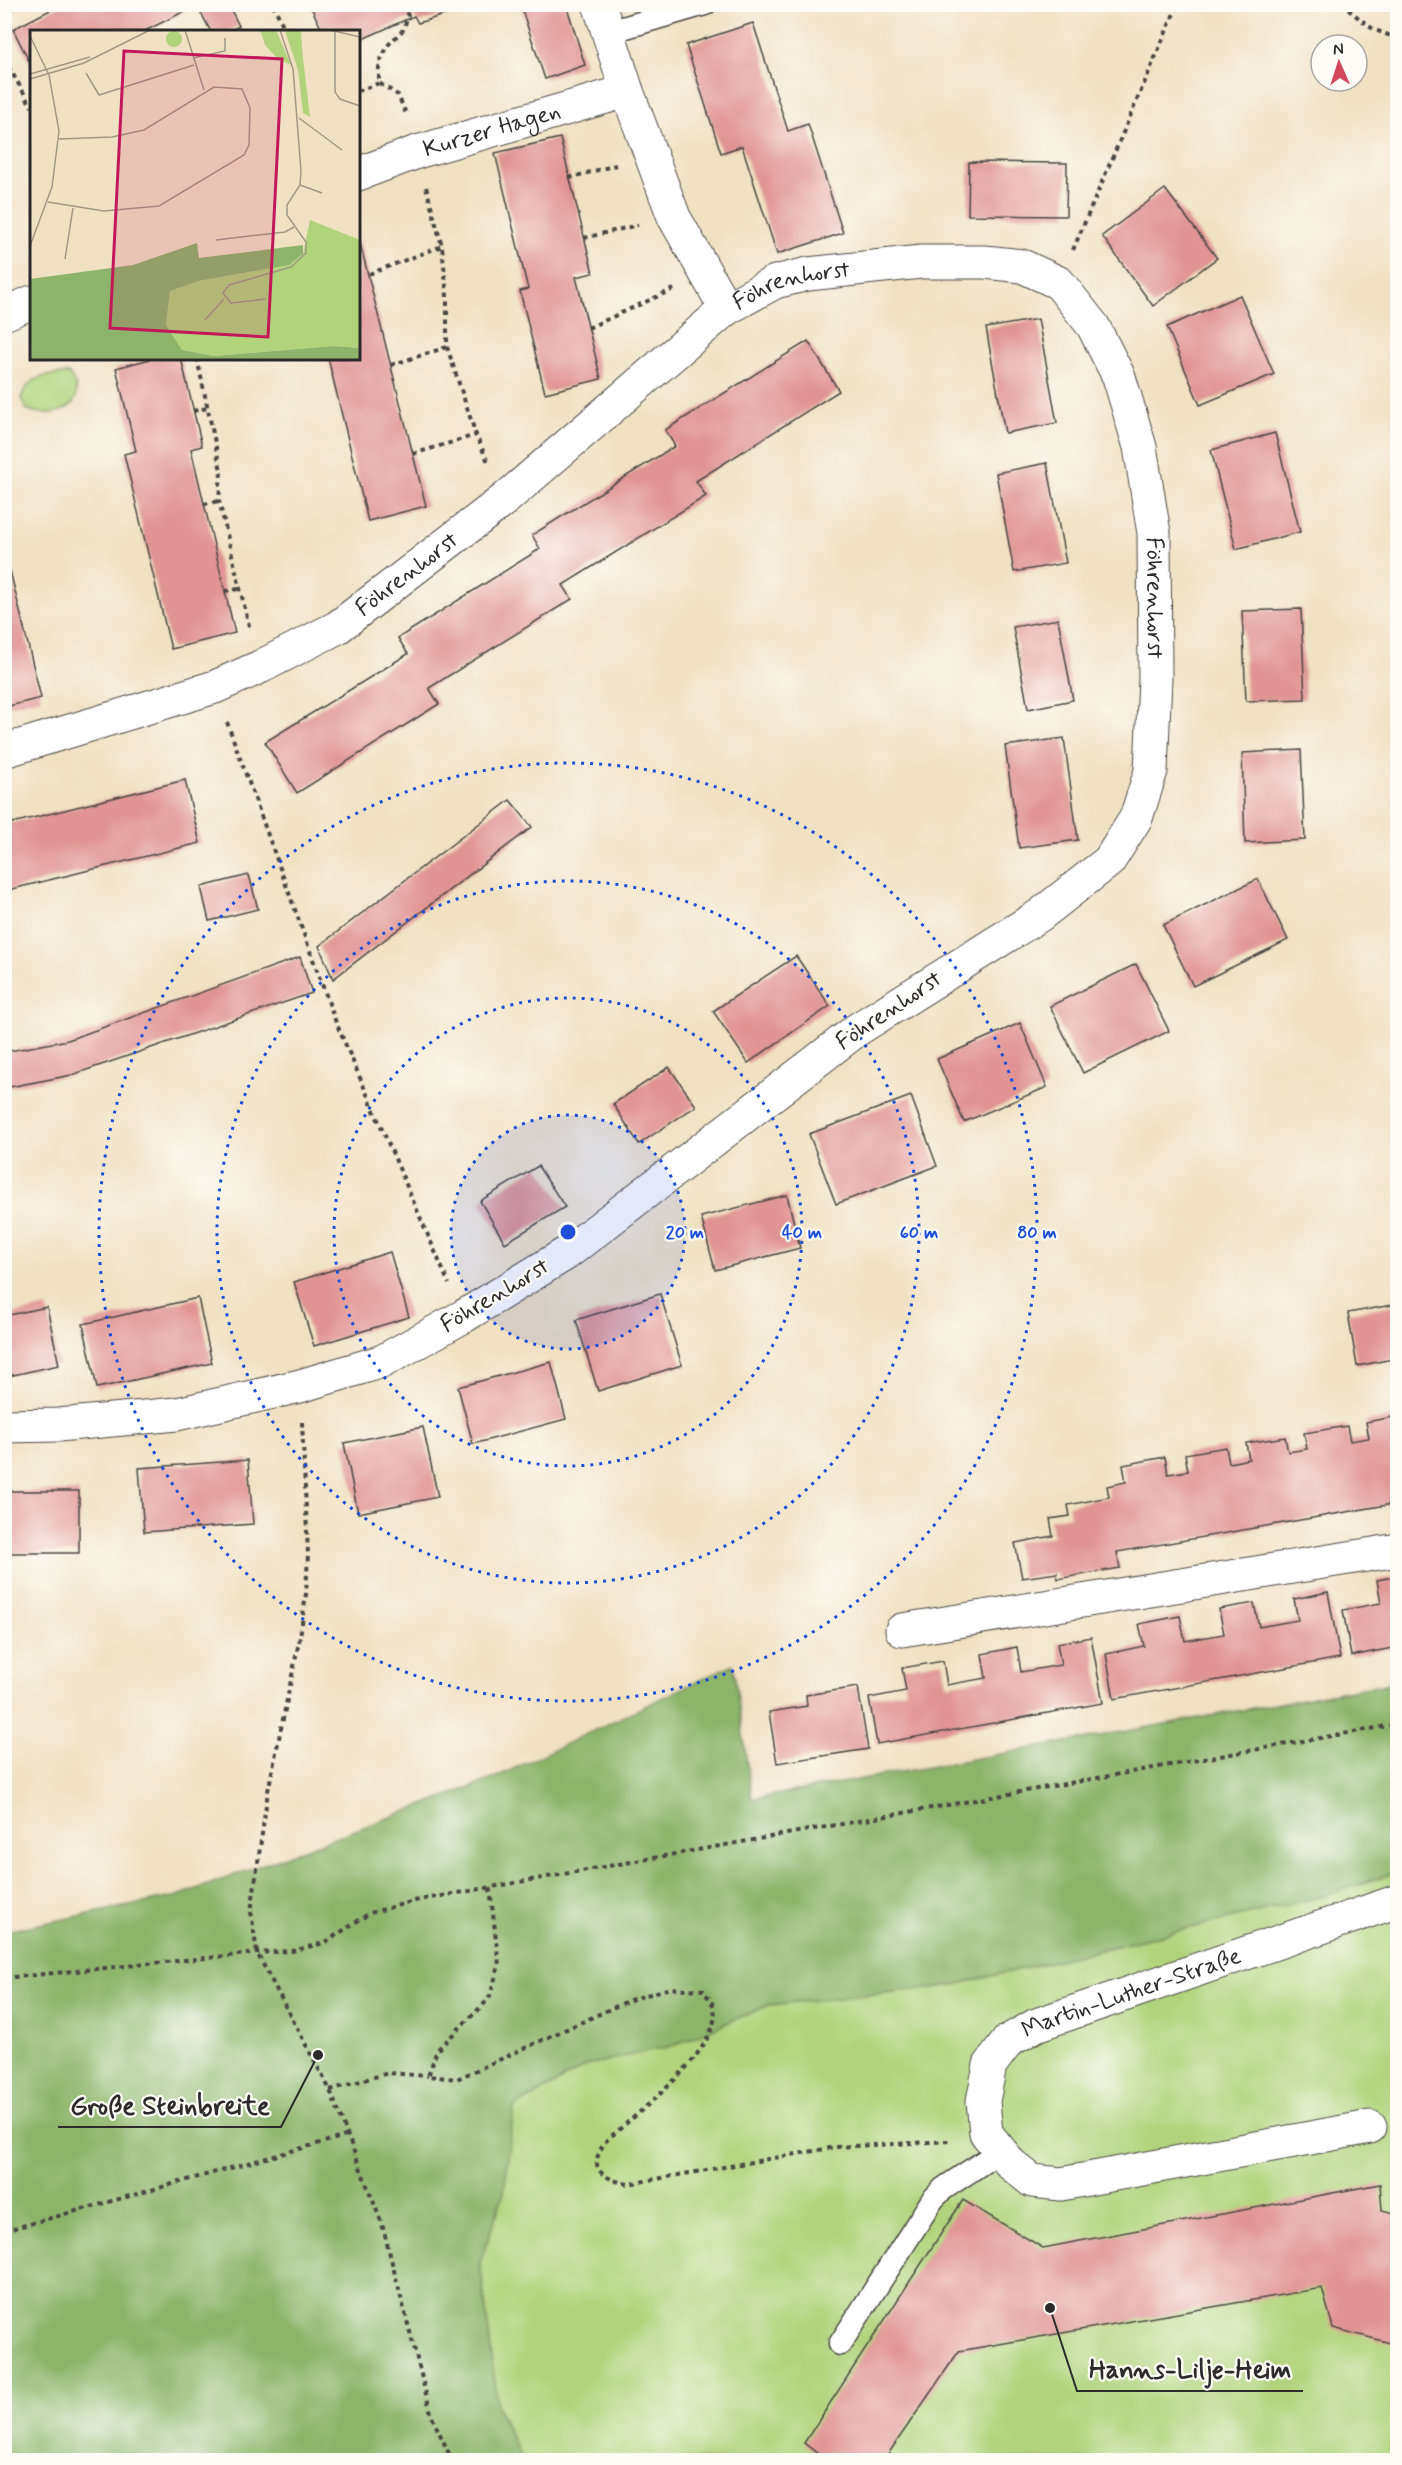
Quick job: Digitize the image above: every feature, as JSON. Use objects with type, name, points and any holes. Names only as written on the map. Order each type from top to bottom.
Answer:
[{"type":"street","points":[[604,18],[627,91],[674,217],[726,309]]},
{"type":"street","name":"Kurzer Hagen","points":[[360,173],[417,152],[627,91]]},
{"type":"street","name":"Föhrenhorst","points":[[4,751],[215,687],[339,627],[505,499],[726,309],[775,282],[808,274],[921,262],[985,262],[1022,266],[1059,283],[1093,326],[1119,377],[1140,447],[1154,533],[1155,678],[1151,771],[1136,818],[1109,861],[1040,915],[858,1029],[567,1253],[464,1316],[382,1360],[300,1386],[177,1414],[58,1425],[4,1426]]},
{"type":"street","points":[[4,314],[30,303]]},
{"type":"street","points":[[902,1630],[1398,1550]]},
{"type":"street","name":"Martin-Luther-Straße","points":[[993,2142],[983,2101],[990,2065],[1008,2041],[1036,2025],[1398,1901]]},
{"type":"street","points":[[993,2142],[1011,2164],[1032,2181],[1061,2184],[1370,2127]]},
{"type":"lane","points":[[604,18],[705,4]]},
{"type":"lane","points":[[840,2344],[933,2199],[993,2142]]},
{"type":"path","points":[[4,13],[20,4]]},
{"type":"path","points":[[273,4],[285,30]]},
{"type":"path","points":[[379,83],[379,63],[389,44],[403,30],[408,16],[403,4]]},
{"type":"path","points":[[1059,283],[1178,4]]},
{"type":"path","points":[[1341,4],[1373,29],[1398,39]]},
{"type":"path","points":[[4,59],[30,104]]},
{"type":"path","points":[[360,90],[379,83]]},
{"type":"path","points":[[379,83],[398,95],[417,152],[442,246],[447,296],[447,347],[476,435],[505,499]]},
{"type":"path","points":[[569,178],[652,154]]},
{"type":"path","points":[[584,238],[674,217]]},
{"type":"path","points":[[369,274],[442,246]]},
{"type":"path","points":[[588,328],[708,274]]},
{"type":"path","points":[[391,365],[447,347]]},
{"type":"path","points":[[197,360],[221,471],[219,501],[260,667]]},
{"type":"path","points":[[194,411],[207,408]]},
{"type":"path","points":[[413,454],[476,435]]},
{"type":"path","points":[[204,504],[219,501]]},
{"type":"path","points":[[225,591],[239,589]]},
{"type":"path","points":[[215,687],[335,1020],[464,1316]]},
{"type":"path","points":[[300,1386],[308,1554],[306,1594],[300,1637],[268,1791],[251,1912],[257,1953],[330,2090],[381,2224],[432,2417],[452,2460]]},
{"type":"path","points":[[4,1978],[292,1951],[324,1943],[370,1913],[414,1901],[1398,1724]]},
{"type":"path","points":[[428,2076],[437,2050],[489,1999],[499,1965],[490,1888]]},
{"type":"path","points":[[330,2090],[388,2073],[457,2079],[630,2000],[670,1988],[703,1990],[714,2006],[713,2024],[706,2045],[681,2074],[606,2140],[598,2151],[596,2163],[601,2174],[611,2180],[628,2184],[836,2147],[993,2142]]},
{"type":"path","points":[[4,2231],[348,2135]]},
{"type":"green space","points":[[69,374],[75,385],[76,395],[73,403],[67,408],[47,413],[26,409],[21,398],[29,385],[46,376]]},
{"type":"green space","points":[[733,1664],[752,1799],[1397,1682],[1397,1872],[1323,1896],[950,1986],[769,2005],[675,2045],[588,2065],[514,2107],[504,2192],[480,2262],[498,2409],[522,2460],[5,2460],[5,1931],[178,1896],[490,1780]]},
{"type":"green space","points":[[1397,1872],[1397,2460],[522,2460],[498,2409],[480,2262],[504,2192],[513,2108],[588,2064],[675,2045],[769,2005],[950,1986],[1323,1896]]},
{"type":"building","points":[[62,4],[228,4],[239,26],[232,30],[210,30],[197,5],[147,30],[30,30],[30,63],[13,29]]},
{"type":"building","points":[[520,4],[566,4],[585,65],[545,79]]},
{"type":"building","points":[[310,5],[476,5],[418,23],[414,16],[360,40],[360,30],[322,30]]},
{"type":"building","points":[[753,23],[788,131],[808,124],[843,233],[777,254],[742,146],[721,153],[686,45]]},
{"type":"building","points":[[560,138],[593,273],[576,277],[601,379],[545,393],[520,291],[528,289],[495,153]]},
{"type":"building","points":[[969,162],[1067,163],[1066,216],[968,215]]},
{"type":"building","points":[[1165,189],[1217,258],[1153,306],[1102,236]]},
{"type":"building","points":[[360,243],[426,506],[368,521],[328,360],[360,360]]},
{"type":"building","points":[[1240,295],[1274,374],[1200,405],[1167,327]]},
{"type":"building","points":[[1038,319],[1057,423],[1005,433],[986,328]]},
{"type":"building","points":[[808,341],[839,391],[696,481],[706,496],[563,585],[572,599],[429,688],[439,704],[297,793],[265,742],[408,654],[398,638],[540,549],[532,535],[675,446],[665,430]]},
{"type":"building","points":[[146,360],[181,360],[202,446],[191,449],[235,633],[171,649],[124,454],[136,451],[116,368]]},
{"type":"building","points":[[1275,433],[1300,532],[1236,549],[1211,450]]},
{"type":"building","points":[[1047,463],[1066,563],[1014,572],[996,473]]},
{"type":"building","points":[[5,550],[41,698],[5,707]]},
{"type":"building","points":[[1301,609],[1305,699],[1246,701],[1242,611]]},
{"type":"building","points":[[1058,619],[1073,700],[1028,709],[1013,627]]},
{"type":"building","points":[[1064,738],[1078,840],[1019,848],[1005,746]]},
{"type":"building","points":[[1301,750],[1305,840],[1245,843],[1242,753]]},
{"type":"building","points":[[185,780],[200,843],[4,891],[4,825]]},
{"type":"building","points":[[510,800],[532,827],[333,979],[319,946]]},
{"type":"building","points":[[249,875],[258,909],[209,921],[201,887]]},
{"type":"building","points":[[1258,879],[1288,940],[1193,986],[1163,925]]},
{"type":"building","points":[[796,956],[830,1006],[748,1063],[713,1011]]},
{"type":"building","points":[[300,957],[312,993],[72,1075],[4,1088],[4,1052],[68,1040]]},
{"type":"building","points":[[1136,964],[1169,1031],[1083,1073],[1050,1006]]},
{"type":"building","points":[[1020,1023],[1047,1087],[964,1122],[937,1059]]},
{"type":"building","points":[[669,1067],[696,1106],[639,1144],[613,1104]]},
{"type":"building","points":[[911,1096],[937,1166],[836,1204],[809,1134]]},
{"type":"building","points":[[538,1166],[565,1207],[505,1243],[480,1201]]},
{"type":"building","points":[[787,1195],[800,1248],[715,1270],[701,1217]]},
{"type":"building","points":[[390,1252],[409,1317],[314,1346],[294,1282]]},
{"type":"building","points":[[660,1294],[682,1365],[598,1391],[576,1320]]},
{"type":"building","points":[[198,1298],[212,1363],[97,1388],[83,1324]]},
{"type":"building","points":[[1398,1304],[1398,1358],[1357,1366],[1348,1313]]},
{"type":"building","points":[[47,1307],[59,1365],[4,1377],[4,1316]]},
{"type":"building","points":[[551,1362],[566,1419],[473,1444],[458,1387]]},
{"type":"building","points":[[1398,1416],[1398,1503],[1117,1552],[1120,1568],[1058,1579],[1057,1573],[1022,1578],[1015,1543],[1053,1536],[1050,1519],[1070,1516],[1068,1505],[1109,1497],[1107,1486],[1126,1482],[1123,1465],[1165,1457],[1168,1474],[1188,1471],[1185,1454],[1226,1447],[1229,1463],[1249,1459],[1246,1443],[1285,1437],[1288,1452],[1307,1449],[1304,1433],[1347,1426],[1350,1441],[1369,1438],[1366,1422]]},
{"type":"building","points":[[423,1427],[438,1497],[358,1513],[344,1443]]},
{"type":"building","points":[[248,1460],[253,1524],[144,1532],[139,1468]]},
{"type":"building","points":[[4,1491],[79,1491],[79,1553],[4,1553]]},
{"type":"building","points":[[1398,1576],[1398,1647],[1351,1656],[1343,1610],[1381,1603],[1377,1580]]},
{"type":"building","points":[[1328,1592],[1340,1658],[1114,1699],[1106,1654],[1144,1646],[1139,1624],[1180,1616],[1185,1641],[1224,1634],[1219,1609],[1254,1603],[1259,1627],[1298,1620],[1294,1599]]},
{"type":"building","points":[[1091,1637],[1103,1703],[877,1744],[869,1698],[906,1691],[902,1668],[943,1661],[947,1685],[986,1678],[982,1654],[1017,1647],[1021,1672],[1061,1665],[1057,1643]]},
{"type":"building","points":[[858,1687],[868,1749],[777,1763],[769,1712],[807,1706],[806,1695]]},
{"type":"building","points":[[1380,2184],[1382,2210],[1398,2214],[1398,2345],[1333,2328],[1322,2288],[959,2351],[884,2460],[826,2460],[804,2443],[963,2200],[1043,2248]]},
{"type":"place","name":"Große Steinbreite","points":[[318,2055]]},
{"type":"place","name":"Hanns-Lilje-Heim","points":[[1050,2308]]}]
